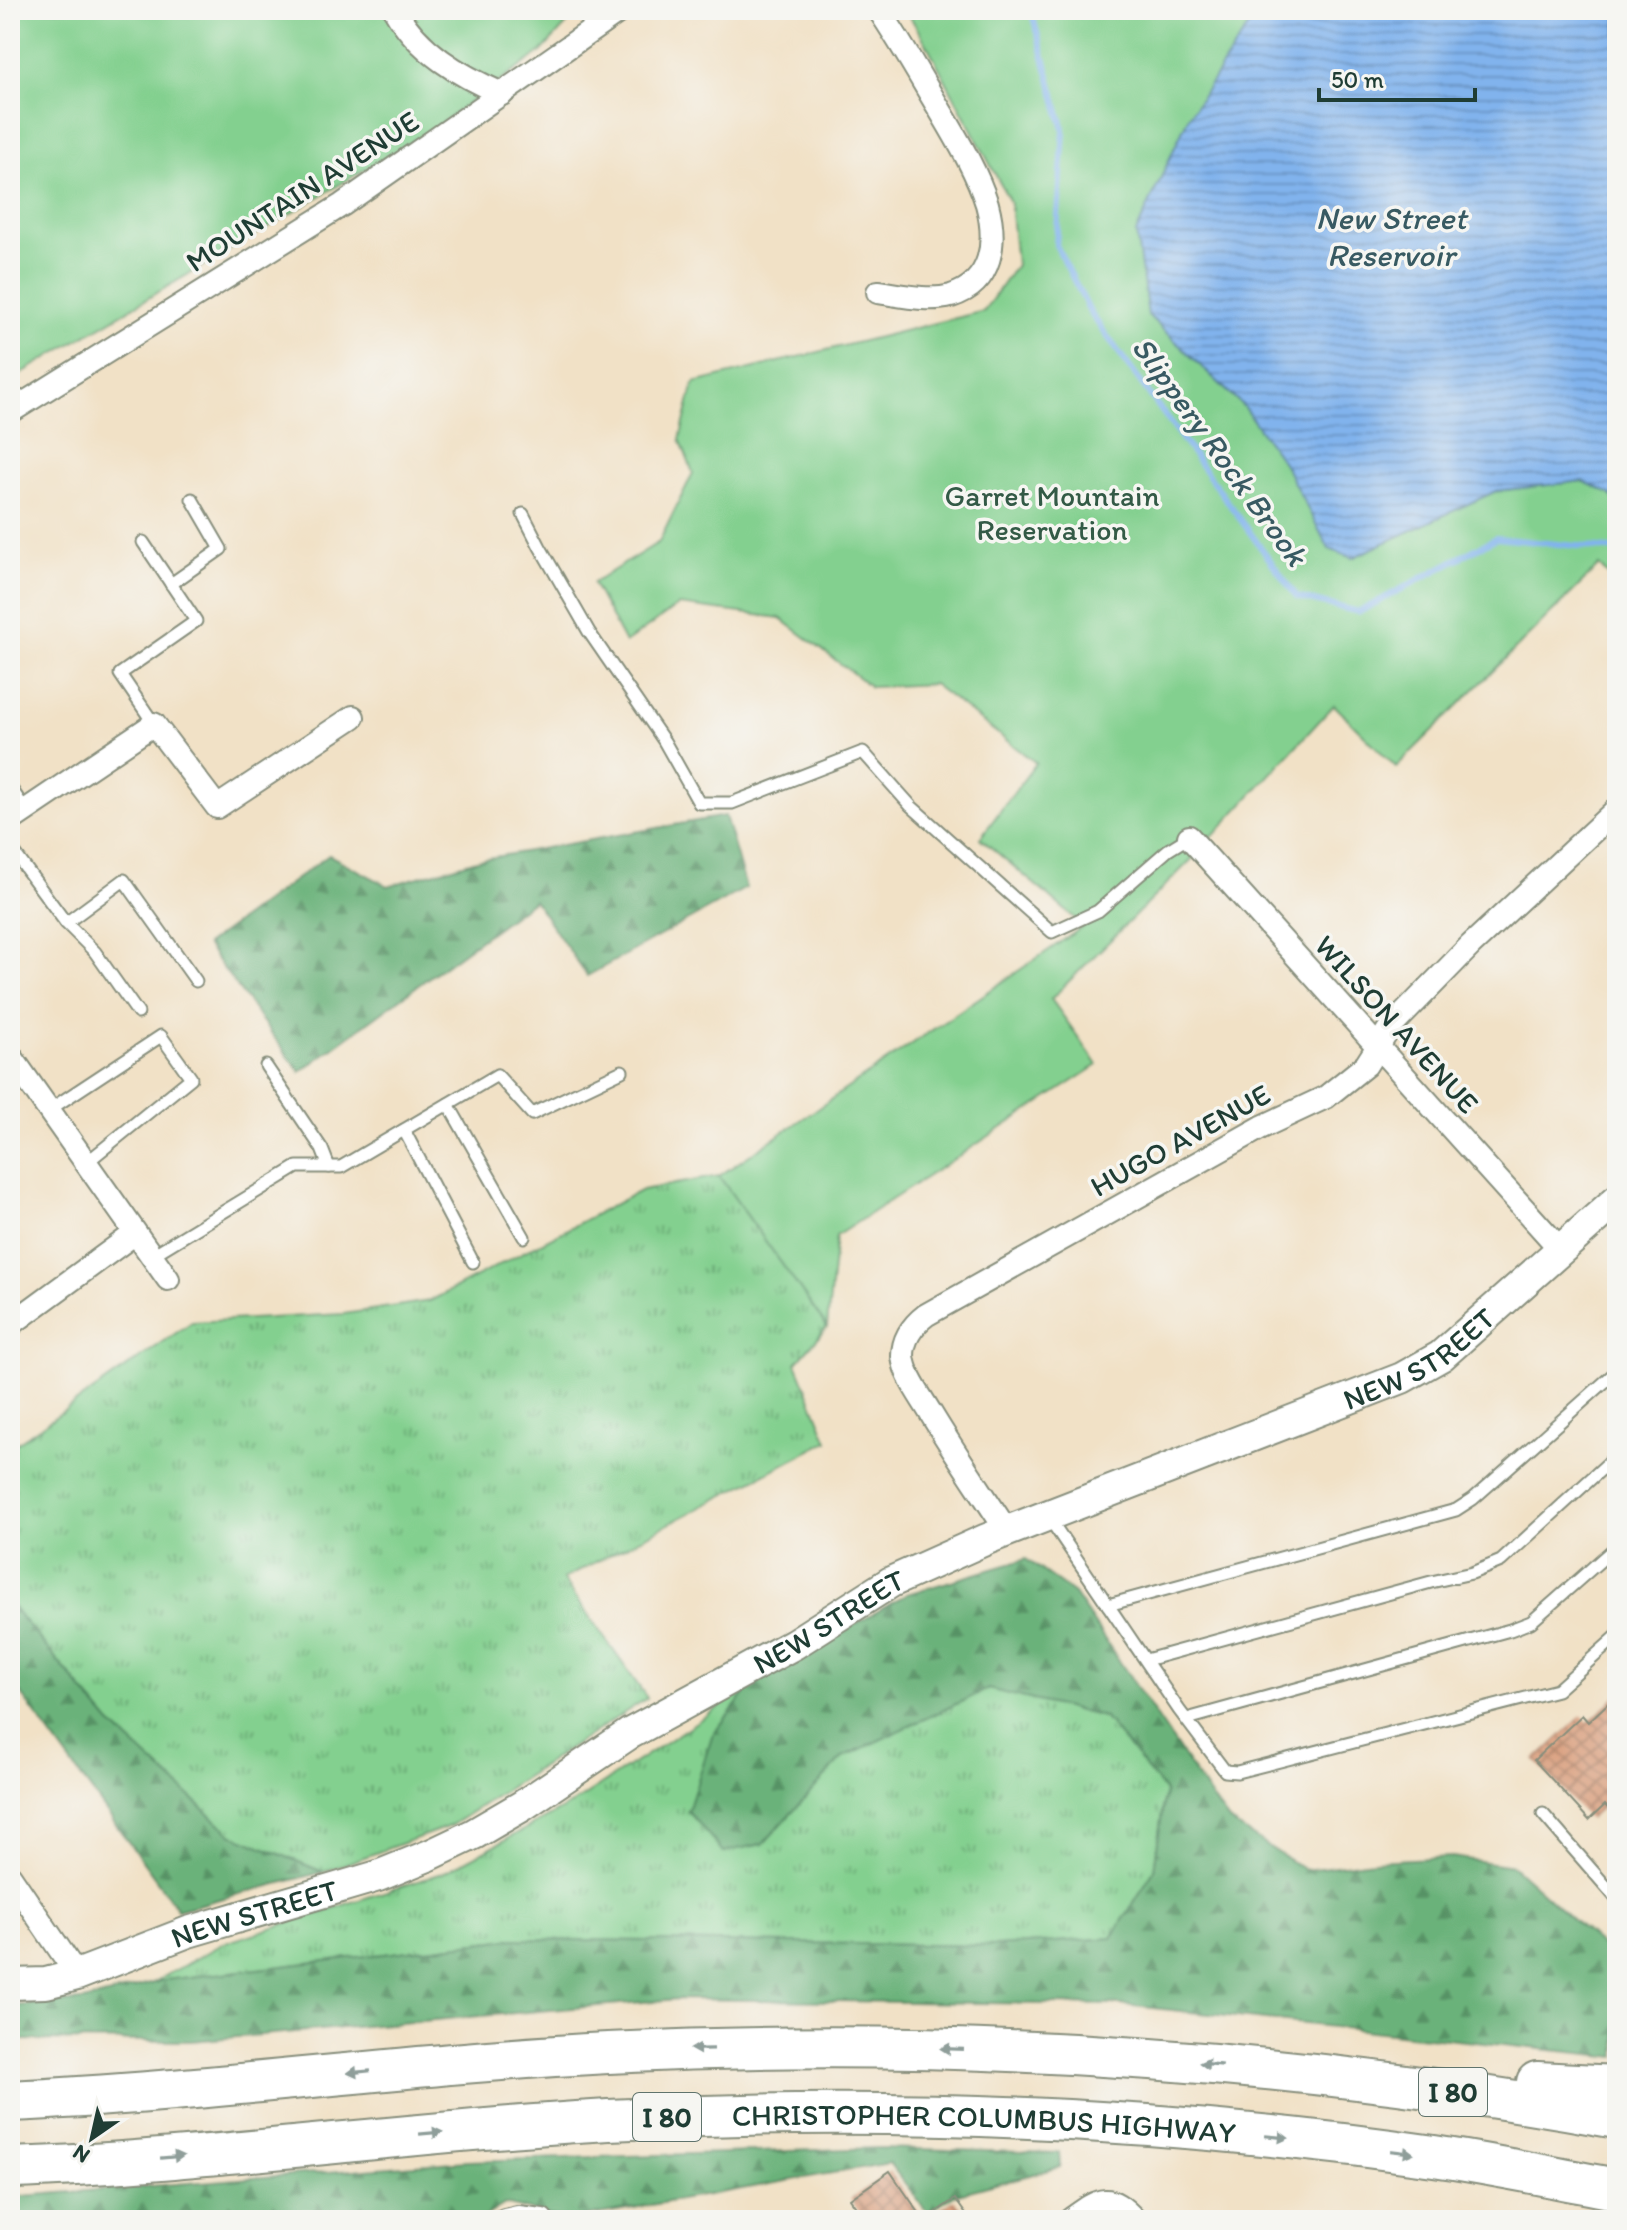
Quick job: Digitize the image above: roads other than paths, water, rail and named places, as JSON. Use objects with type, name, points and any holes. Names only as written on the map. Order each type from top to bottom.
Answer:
[{"type":"highway","name":"I 80","points":[[10,2101],[176,2090],[490,2060],[700,2049],[915,2048],[1147,2058],[1289,2071],[1439,2090],[1617,2118]]},
{"type":"highway","points":[[1289,2071],[1617,2086]]},
{"type":"highway","name":"CHRISTOPHER COLUMBUS HIGHWAY","points":[[10,2168],[608,2120],[783,2114],[896,2115],[1061,2120],[1250,2134],[1438,2156],[1617,2189]]},
{"type":"street","points":[[395,10],[401,21],[439,61],[502,94]]},
{"type":"street","name":"MOUNTAIN AVENUE","points":[[10,412],[342,205],[621,10]]},
{"type":"street","points":[[878,292],[948,297],[964,291],[985,271],[990,258],[991,236],[987,206],[974,174],[951,129],[879,10]]},
{"type":"street","points":[[18,816],[154,724],[217,807],[353,717]]},
{"type":"street","name":"HUGO AVENUE","points":[[1007,1531],[911,1380],[903,1358],[906,1339],[916,1323],[1262,1127],[1326,1097],[1366,1065],[1389,1029],[1471,945],[1617,809]]},
{"type":"street","name":"WILSON AVENUE","points":[[1189,837],[1561,1250]]},
{"type":"street","points":[[10,1055],[168,1279]]},
{"type":"street","name":"NEW STREET","points":[[10,1984],[46,1983],[77,1975],[188,1932],[378,1876],[474,1834],[522,1806],[629,1734],[794,1644],[891,1582],[1047,1515],[1402,1378],[1441,1356],[1617,1200]]},
{"type":"street","points":[[10,1325],[134,1234]]},
{"type":"street","points":[[10,1876],[77,1975]]},
{"type":"street","points":[[1070,2220],[1103,2200],[1124,2208],[1135,2220]]},
{"type":"street","points":[[505,2220],[518,2217],[542,2220]]},
{"type":"lane","points":[[171,584],[221,549],[192,499]]},
{"type":"lane","points":[[523,514],[589,632],[664,741],[699,803],[732,803],[863,752],[911,806],[1052,932],[1098,911],[1168,850],[1189,837]]},
{"type":"lane","points":[[143,542],[196,621],[120,674],[154,724]]},
{"type":"lane","points":[[10,787],[18,816]]},
{"type":"lane","points":[[10,847],[66,923],[95,952],[138,1013]]},
{"type":"lane","points":[[66,923],[124,880],[196,981]]},
{"type":"lane","points":[[49,1110],[161,1036],[191,1078],[86,1163]]},
{"type":"lane","points":[[266,1066],[322,1149],[329,1167]]},
{"type":"lane","points":[[151,1256],[297,1167],[341,1167],[497,1075],[532,1114],[622,1071]]},
{"type":"lane","points":[[448,1104],[524,1237]]},
{"type":"lane","points":[[404,1130],[473,1262]]},
{"type":"lane","points":[[1108,1605],[1456,1510],[1473,1499],[1617,1371]]},
{"type":"lane","points":[[1146,1660],[1472,1573],[1501,1561],[1617,1455]]},
{"type":"lane","points":[[1047,1515],[1225,1771],[1237,1772],[1557,1690],[1617,1636]]},
{"type":"lane","points":[[1187,1719],[1531,1622],[1617,1546]]},
{"type":"lane","points":[[1543,1814],[1617,1899]]},
{"type":"lane","points":[[825,2220],[841,2217]]},
{"type":"water","name":"New Street Reservoir","points":[[1265,10],[1617,10],[1617,501],[1610,494],[1583,481],[1496,491],[1352,558],[1329,549],[1284,464],[1243,406],[1148,315],[1136,233],[1188,118],[1248,27]]},
{"type":"waterway","name":"Slippery Rock Brook","points":[[1031,10],[1064,130],[1056,245],[1091,314],[1297,597],[1359,612],[1496,538],[1617,550]]},
{"type":"park label","name":"Garret Mountain Reservation","points":[[1052,512]]}]
